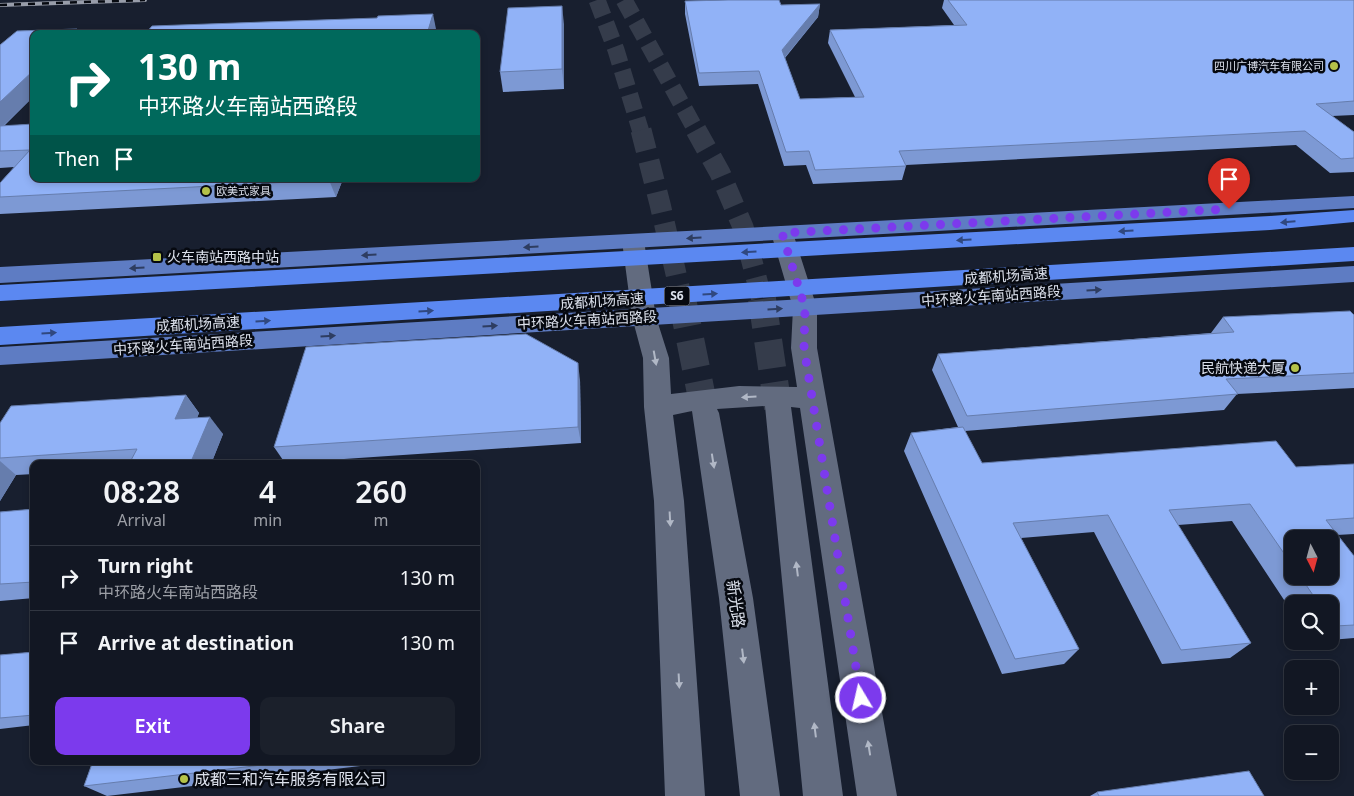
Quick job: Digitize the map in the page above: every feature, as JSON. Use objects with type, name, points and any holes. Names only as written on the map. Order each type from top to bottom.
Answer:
[{"type":"highway","points":[[0,293],[1270,223],[1354,216]]},
{"type":"highway","name":"成都机场高速","points":[[0,336],[1354,254]]},
{"type":"main road","points":[[0,275],[1354,202]]},
{"type":"main road","points":[[782,233],[805,308],[804,348],[877,796]]},
{"type":"main road","points":[[633,241],[644,317],[656,358],[658,408],[669,501],[685,796]]},
{"type":"main road","name":"中环路火车南站西路段","points":[[0,356],[1354,274]]},
{"type":"main road","points":[[658,408],[689,400],[754,396],[792,396],[814,403]]},
{"type":"main road","points":[[778,408],[823,796]]},
{"type":"main road","name":"新光路","points":[[705,413],[736,598],[760,796]]},
{"type":"building","points":[[779,0],[781,5],[820,4],[782,50],[800,99],[864,97],[830,30],[967,25],[948,0],[1354,0],[1354,101],[1316,104],[1354,132],[1354,158],[1341,159],[1305,131],[899,151],[906,166],[815,170],[809,151],[786,152],[759,71],[699,73],[685,1]]},
{"type":"building","points":[[562,6],[562,69],[500,72],[508,8]]},
{"type":"building","points":[[433,14],[428,30],[148,30],[152,26],[377,18],[378,16]]},
{"type":"building","points":[[17,31],[30,31],[30,74],[0,102],[0,45]]},
{"type":"building","points":[[30,124],[30,150],[0,151],[0,126]]},
{"type":"building","points":[[30,150],[30,182],[290,182],[0,197],[0,183]]},
{"type":"building","points":[[1350,311],[1354,315],[1354,373],[1226,379],[1238,394],[967,416],[938,354],[1234,332],[1223,317]]},
{"type":"building","points":[[526,334],[578,363],[578,427],[274,447],[306,347]]},
{"type":"building","points":[[186,395],[175,419],[210,417],[192,460],[131,460],[137,449],[0,458],[0,423],[11,406]]},
{"type":"building","points":[[963,427],[982,463],[1276,441],[1296,467],[1354,464],[1354,518],[1326,520],[1334,530],[1284,530],[1284,553],[1250,504],[1169,510],[1251,643],[1181,650],[1108,515],[1013,523],[1079,649],[1015,659],[911,433]]},
{"type":"building","points":[[30,509],[30,582],[0,584],[0,512]]},
{"type":"building","points":[[1339,537],[1354,556],[1354,625],[1339,626],[1339,595],[1313,595],[1306,585],[1339,585]]},
{"type":"building","points":[[30,652],[30,715],[0,718],[0,655]]},
{"type":"building","points":[[92,765],[262,765],[84,786]]},
{"type":"building","points":[[1249,771],[1264,796],[1099,796],[1097,792]]},
{"type":"tunnel","points":[[597,0],[616,50],[641,132]]},
{"type":"tunnel","points":[[624,0],[697,132]]},
{"type":"tunnel","points":[[641,130],[682,300]]},
{"type":"tunnel","points":[[696,130],[720,173],[743,227],[762,300]]},
{"type":"tunnel","points":[[682,299],[705,413]]},
{"type":"tunnel","points":[[762,299],[778,408]]},
{"type":"railway","points":[[0,5],[145,0]]},
{"type":"place","name":"四川广博汽车有限公司","points":[[1334,66]]},
{"type":"place","name":"欧美式家具","points":[[206,191]]},
{"type":"place","name":"火车南站西路中站","points":[[157,257]]},
{"type":"place","name":"民航快递大厦","points":[[1295,368]]},
{"type":"place","name":"成都三和汽车服务有限公司","points":[[184,779]]},
{"type":"route","points":[[861,698],[804,348],[805,308],[782,233],[1229,209]]}]
